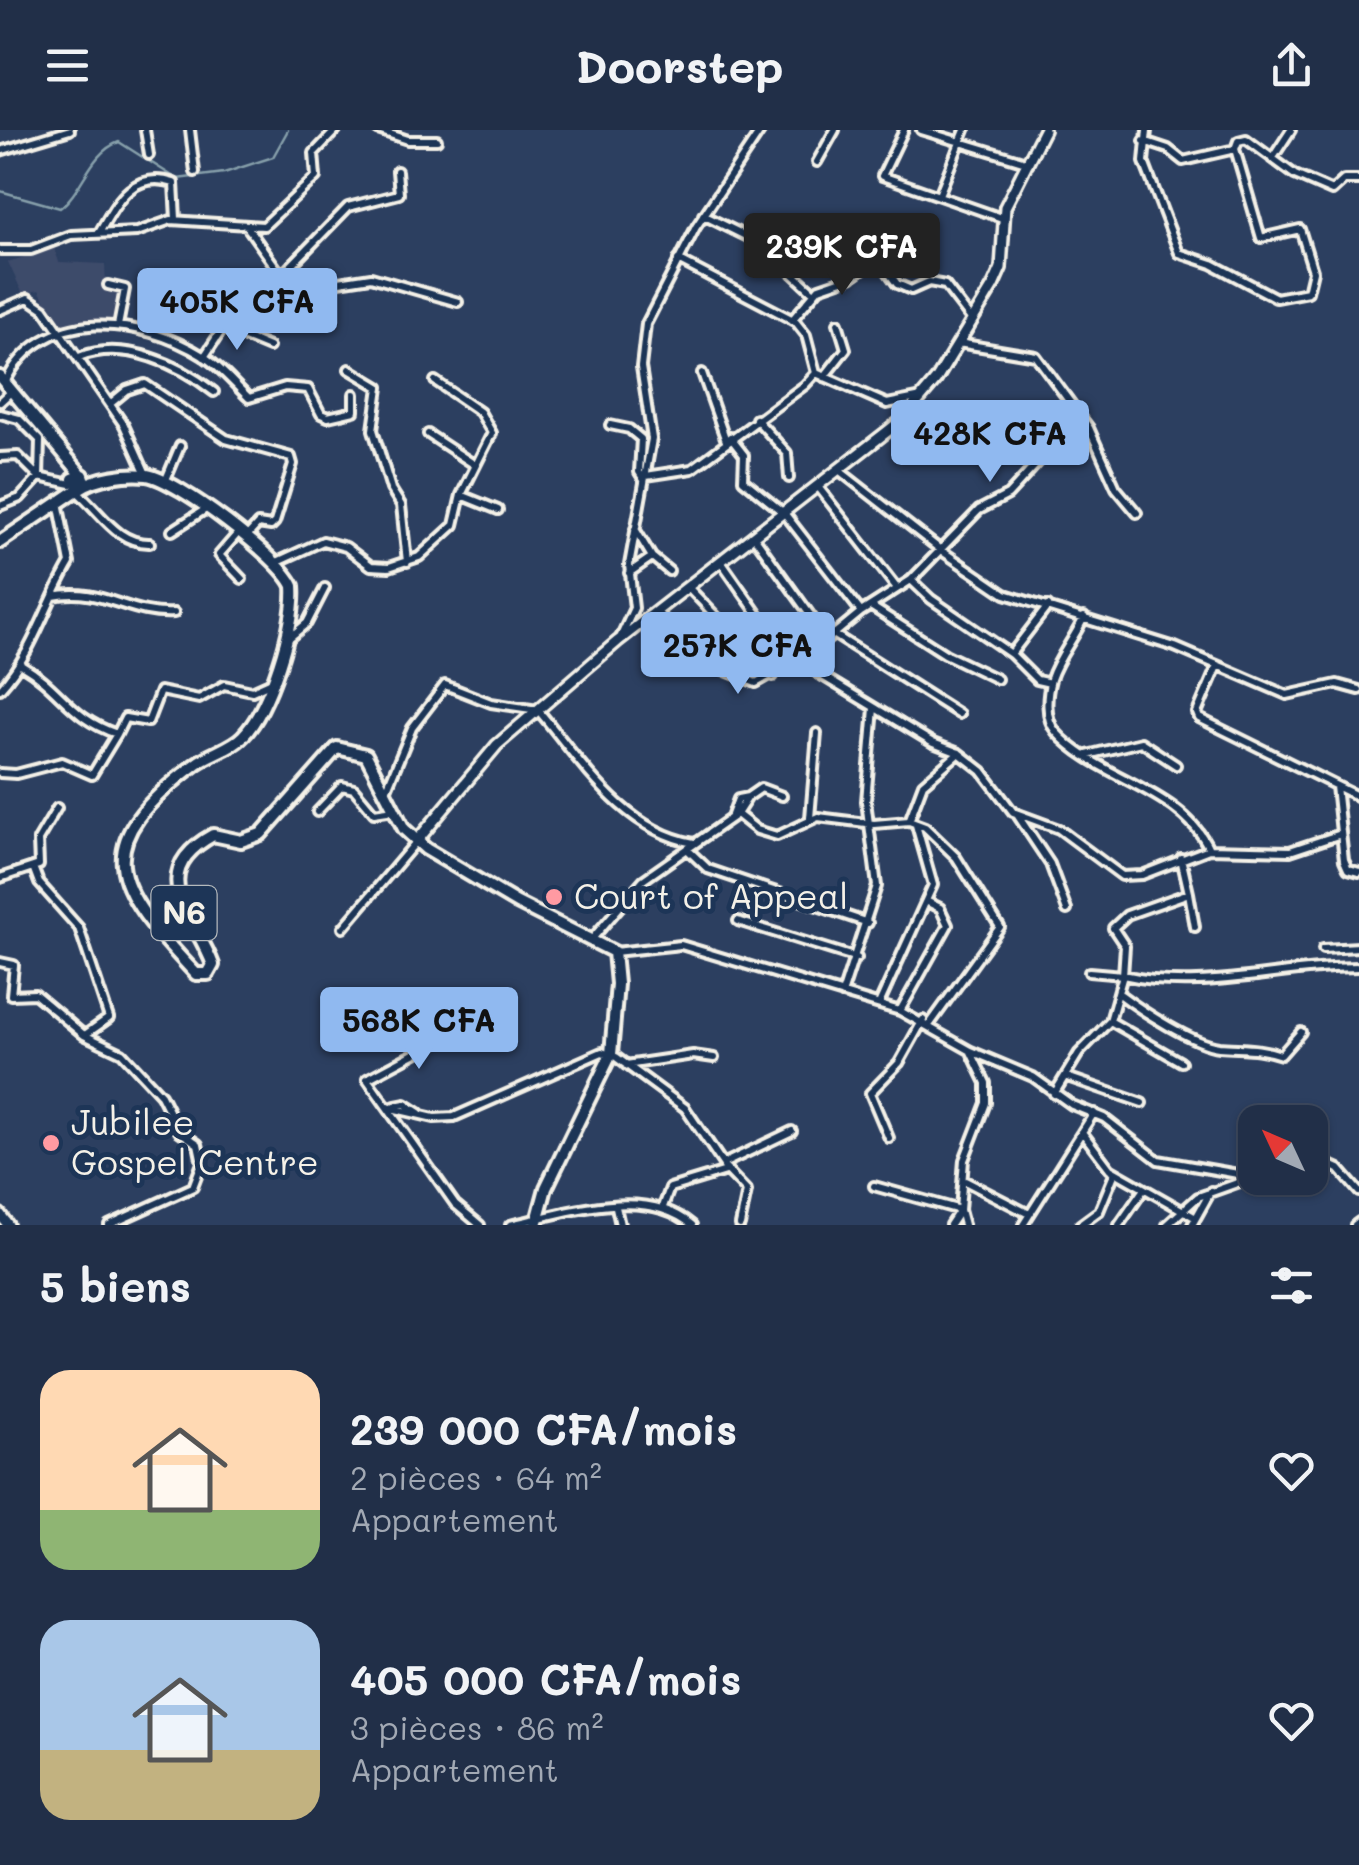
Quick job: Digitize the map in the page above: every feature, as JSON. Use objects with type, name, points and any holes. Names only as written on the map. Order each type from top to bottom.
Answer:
[{"type":"highway","points":[[6,384],[67,460],[78,482]]},
{"type":"highway","name":"N6","points":[[0,542],[78,482],[146,475],[243,534],[293,586],[272,682],[242,738],[185,773],[130,825],[122,843],[122,866],[138,904],[196,974],[208,974],[213,965],[177,891],[180,870],[192,850],[213,834],[241,841],[262,834],[338,748],[366,755],[416,842],[614,952]]},
{"type":"highway","points":[[536,1222],[546,1188],[611,1054],[617,984],[614,952]]},
{"type":"main road","points":[[416,842],[488,754],[538,710],[656,611],[820,488],[924,396],[1000,268],[1002,218],[1044,130]]},
{"type":"main road","points":[[0,1214],[8,1225]]},
{"type":"street","points":[[0,152],[70,130]]},
{"type":"street","points":[[145,130],[148,155]]},
{"type":"street","points":[[190,130],[195,172]]},
{"type":"street","points":[[0,250],[16,253],[71,235],[137,232],[176,219],[247,227],[268,225],[314,180],[314,153],[336,130]]},
{"type":"street","points":[[378,130],[408,140],[438,140]]},
{"type":"street","points":[[408,140],[410,130]]},
{"type":"street","points":[[618,641],[634,608],[629,573],[652,439],[641,345],[646,324],[703,215],[762,130]]},
{"type":"street","points":[[817,162],[834,130]]},
{"type":"street","points":[[904,130],[880,174],[1002,218]]},
{"type":"street","points":[[921,130],[1030,163]]},
{"type":"street","points":[[938,195],[963,143],[965,130]]},
{"type":"street","points":[[1147,130],[1144,162],[1180,253],[1212,264],[1276,298],[1308,292],[1313,271],[1300,229],[1260,238],[1235,149],[1238,141],[1246,139],[1295,176],[1332,191],[1344,180],[1359,180]]},
{"type":"street","points":[[1272,159],[1291,130]]},
{"type":"street","points":[[1144,141],[1168,149],[1182,161],[1235,149]]},
{"type":"street","points":[[282,275],[348,207],[399,194],[397,171]]},
{"type":"street","points":[[99,234],[122,193],[142,181],[174,182],[176,219]]},
{"type":"street","points":[[703,215],[760,242],[814,293]]},
{"type":"street","points":[[247,227],[282,275],[317,284],[379,278],[458,302]]},
{"type":"street","points":[[792,320],[814,293],[851,277],[878,258],[897,284],[911,290],[929,282],[945,286],[972,318]]},
{"type":"street","points":[[678,260],[792,320],[806,335],[820,375],[887,404],[924,396]]},
{"type":"street","points":[[108,285],[125,288],[118,326]]},
{"type":"street","points":[[0,310],[19,300],[36,300],[79,357],[136,445],[146,475]]},
{"type":"street","points":[[610,425],[629,429],[640,439],[640,476],[692,469],[820,375],[846,349],[838,323]]},
{"type":"street","points":[[0,402],[20,358],[60,330],[118,326],[160,334],[204,357],[249,398],[284,387],[309,390],[325,418],[354,411],[354,394]]},
{"type":"street","points":[[204,357],[223,328],[269,347]]},
{"type":"street","points":[[958,343],[1036,356],[1089,428],[1116,488],[1137,512]]},
{"type":"street","points":[[79,357],[109,351],[155,358],[196,378],[214,392]]},
{"type":"street","points":[[350,369],[379,387],[373,430],[391,490],[401,505],[407,562]]},
{"type":"street","points":[[702,373],[728,439],[744,455],[743,480],[786,514],[862,612]]},
{"type":"street","points":[[275,563],[324,541],[346,547],[371,566],[407,562],[452,528],[461,495],[488,444],[491,427],[480,412],[435,381]]},
{"type":"street","points":[[110,404],[127,390],[146,384],[226,439],[291,457],[294,462],[274,522],[258,524],[219,555],[242,578]]},
{"type":"street","points":[[0,414],[19,419],[40,440],[39,478],[20,498],[0,506]]},
{"type":"street","points":[[756,419],[787,452],[788,478]]},
{"type":"street","points":[[656,611],[706,664],[756,683],[773,676],[911,580],[979,510],[1012,492],[1053,446],[1089,428]]},
{"type":"street","points":[[428,434],[476,465]]},
{"type":"street","points":[[164,483],[180,446]]},
{"type":"street","points":[[0,457],[18,456],[39,478],[78,482],[107,525],[134,543],[150,544]]},
{"type":"street","points":[[840,471],[942,551],[1006,594],[1084,617],[1287,696],[1338,684],[1359,690]]},
{"type":"street","points":[[820,488],[896,587]]},
{"type":"street","points":[[461,495],[498,510]]},
{"type":"street","points":[[0,689],[22,665],[70,556],[60,499]]},
{"type":"street","points":[[172,531],[206,508]]},
{"type":"street","points":[[635,529],[652,557],[669,571]]},
{"type":"street","points":[[754,538],[808,614],[959,714]]},
{"type":"street","points":[[629,573],[652,557]]},
{"type":"street","points":[[722,563],[792,664]]},
{"type":"street","points":[[911,580],[1011,654],[1037,680],[1050,683]]},
{"type":"street","points":[[283,642],[306,623],[325,588]]},
{"type":"street","points":[[688,588],[773,676]]},
{"type":"street","points":[[53,596],[79,591],[150,613],[174,613]]},
{"type":"street","points":[[1011,654],[1048,606]]},
{"type":"street","points":[[872,607],[945,654],[998,678]]},
{"type":"street","points":[[1084,617],[1050,683],[1047,710],[1052,724],[1088,755],[1192,824],[1210,849]]},
{"type":"street","points":[[802,657],[811,669],[959,753],[982,771],[1050,864],[1067,910]]},
{"type":"street","points":[[22,665],[58,693],[77,716],[117,734]]},
{"type":"street","points":[[1217,666],[1197,713],[1200,718],[1359,797]]},
{"type":"street","points":[[0,773],[16,774],[62,762],[92,775],[126,718],[148,722],[160,690],[199,698],[224,686],[252,691],[272,682]]},
{"type":"street","points":[[386,790],[412,728],[445,685],[491,703],[538,710],[623,808],[662,836],[690,846],[708,869],[868,923]]},
{"type":"street","points":[[842,994],[868,923],[878,872],[866,822],[874,708]]},
{"type":"street","points":[[810,818],[817,733]]},
{"type":"street","points":[[1088,755],[1142,742],[1176,765]]},
{"type":"street","points":[[879,1004],[928,902],[933,882],[912,822],[923,784],[959,753]]},
{"type":"street","points":[[1336,785],[1346,866],[1359,872]]},
{"type":"street","points":[[317,812],[342,786],[354,789],[374,814],[395,810]]},
{"type":"street","points":[[590,941],[643,880],[735,815],[738,799],[761,788],[782,796]]},
{"type":"street","points":[[0,878],[41,861],[38,840],[57,808]]},
{"type":"street","points":[[735,815],[757,830],[777,836],[810,818],[912,822],[935,833],[1000,927],[926,1022],[900,1063],[870,1092],[889,1138]]},
{"type":"street","points":[[1017,815],[1059,829],[1122,876],[1142,875],[1210,849],[1290,851],[1341,834]]},
{"type":"street","points":[[343,928],[416,842]]},
{"type":"street","points":[[1181,858],[1194,927]]},
{"type":"street","points":[[33,867],[42,886],[79,928],[88,966],[104,992],[109,1018],[84,1035]]},
{"type":"street","points":[[1054,1094],[1079,1053],[1110,1021],[1120,995],[1126,958],[1125,946],[1114,930],[1117,922],[1188,893]]},
{"type":"street","points":[[900,1010],[948,925],[940,908],[928,902]]},
{"type":"street","points":[[738,921],[857,958]]},
{"type":"street","points":[[614,952],[681,944],[900,1010],[971,1052],[1033,1077],[1054,1094],[1094,1113],[1158,1160],[1238,1174]]},
{"type":"street","points":[[1323,949],[1359,948]]},
{"type":"street","points":[[0,962],[14,965],[12,995],[35,994],[84,1035],[122,1053],[161,1095],[179,1132],[196,1140],[202,1159],[193,1187],[108,1225]]},
{"type":"street","points":[[1089,972],[1190,983],[1239,980],[1298,968],[1359,967]]},
{"type":"street","points":[[1120,995],[1144,1012],[1216,1046],[1246,1044],[1282,1055],[1302,1032]]},
{"type":"street","points":[[1110,1021],[1181,1062]]},
{"type":"street","points":[[453,1033],[367,1079],[455,1204],[480,1225]]},
{"type":"street","points":[[390,1107],[440,1120],[454,1117],[602,1052],[611,1054],[686,1108],[724,1167],[748,1194],[740,1225]]},
{"type":"street","points":[[950,1225],[960,1210],[964,1160],[986,1103],[986,1083],[971,1052]]},
{"type":"street","points":[[625,1065],[693,1055],[714,1058]]},
{"type":"street","points":[[1067,1077],[1142,1103]]},
{"type":"street","points":[[1024,1225],[1094,1113]]},
{"type":"street","points":[[663,1207],[670,1188],[724,1167],[792,1131]]},
{"type":"street","points":[[1082,1132],[1115,1172],[1194,1222],[1211,1191]]},
{"type":"street","points":[[1328,1164],[1339,1169],[1359,1192]]},
{"type":"street","points":[[1080,1225],[1099,1211],[1115,1172]]},
{"type":"street","points":[[965,1181],[1029,1214]]},
{"type":"street","points":[[1167,1225],[1179,1210],[1211,1191],[1238,1182]]},
{"type":"street","points":[[874,1186],[960,1210]]},
{"type":"street","points":[[1119,1225],[1144,1188]]},
{"type":"street","points":[[616,1206],[620,1225]]},
{"type":"street","points":[[510,1225],[616,1206],[663,1207],[692,1225]]},
{"type":"street","points":[[960,1210],[964,1225]]},
{"type":"shaded area","points":[[54,248],[59,262],[105,264],[106,288],[122,289],[116,323],[86,321],[60,327],[39,290],[23,294],[8,262]]},
{"type":"waterway","points":[[0,191],[60,208],[100,155],[119,142],[177,179],[224,173],[273,157],[288,130]]},
{"type":"place","name":"Court of Appeal","points":[[554,897]]},
{"type":"place","name":"Jubilee Gospel Centre","points":[[51,1143]]}]
